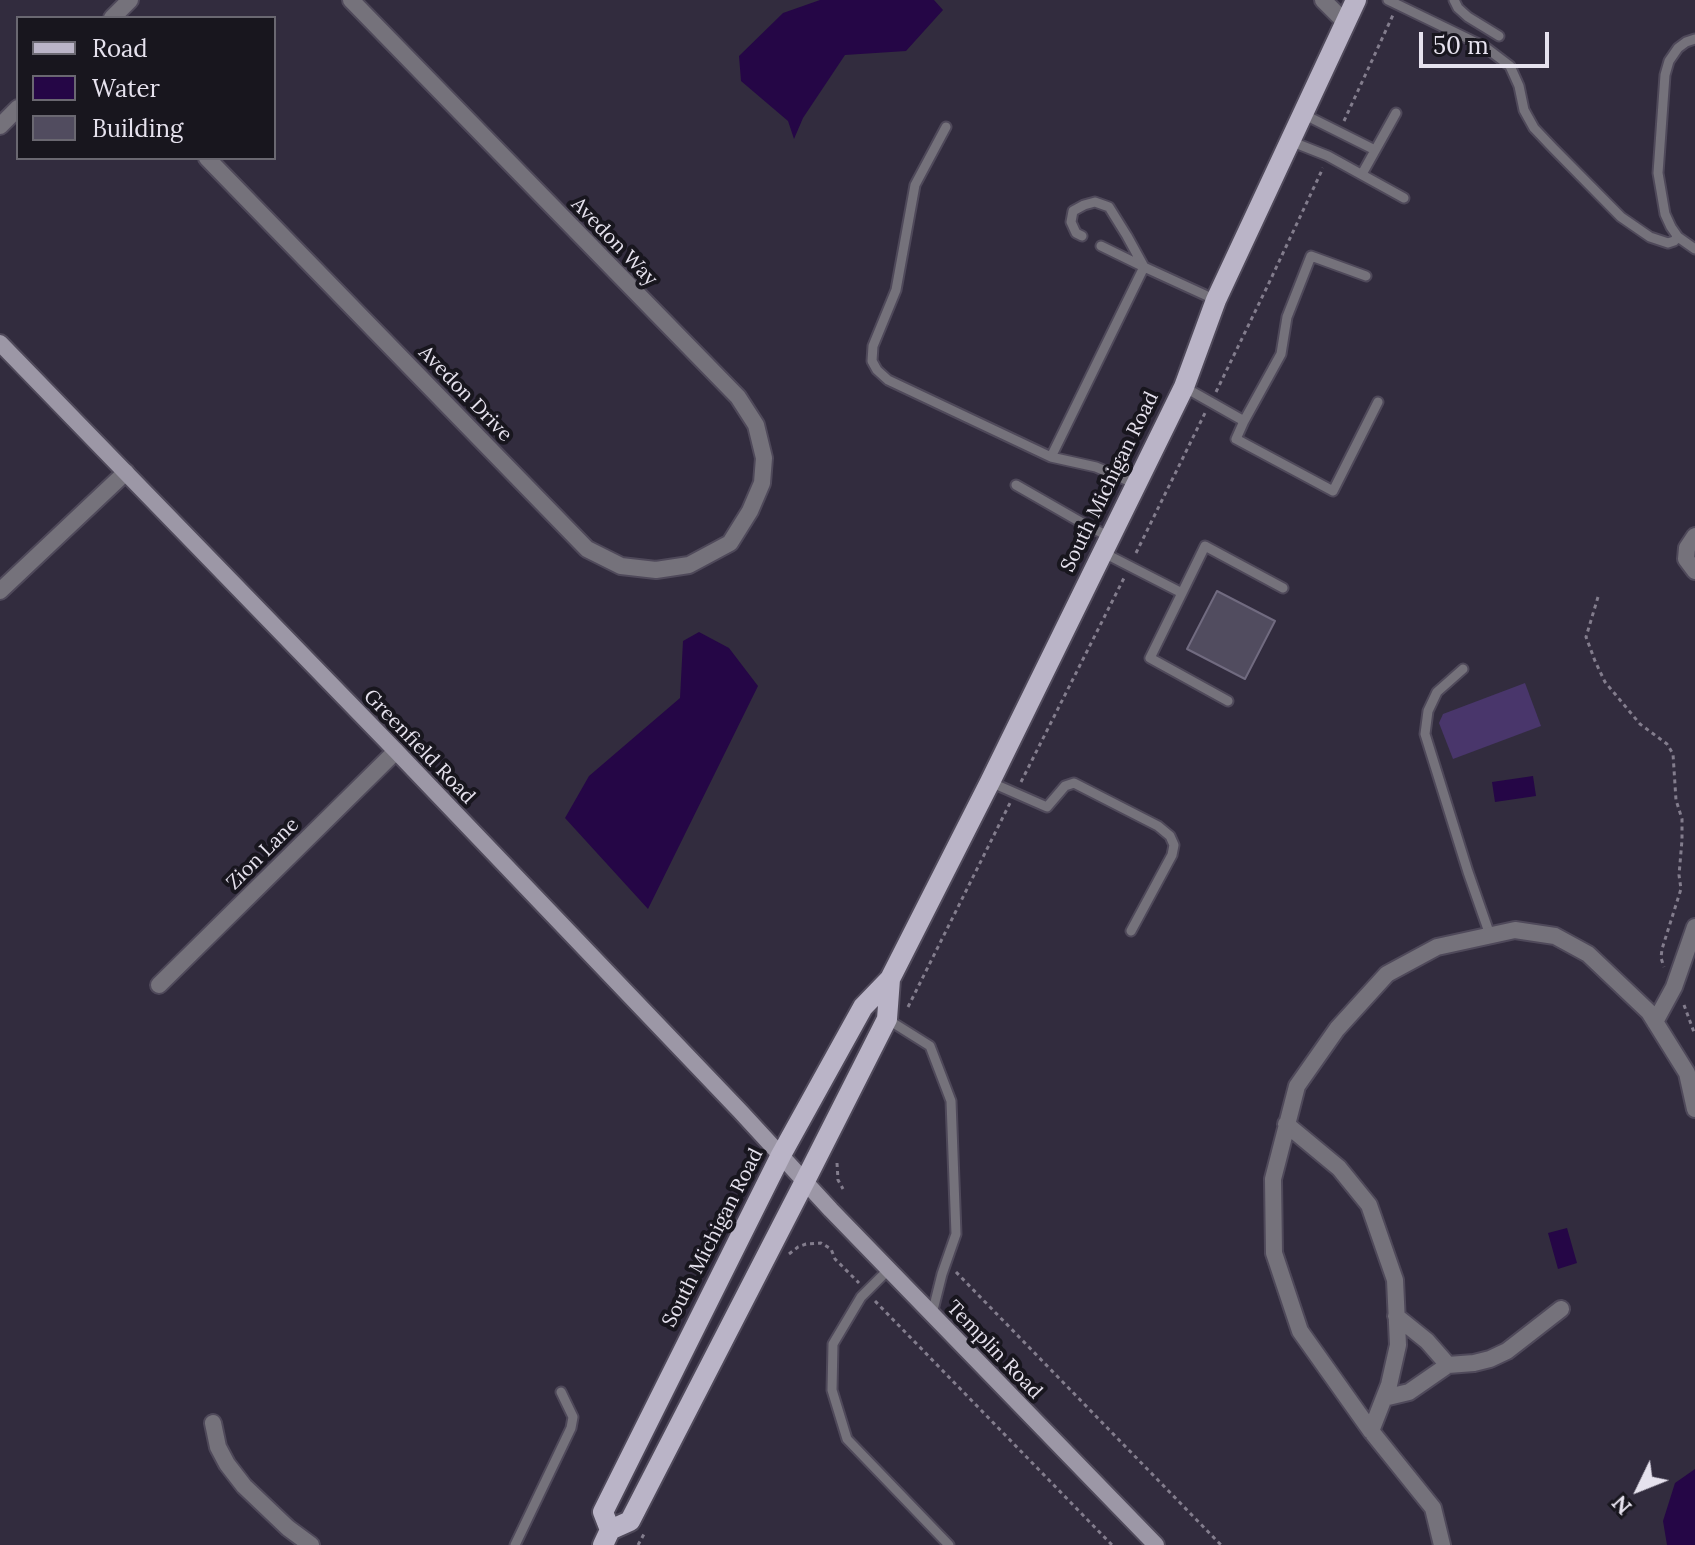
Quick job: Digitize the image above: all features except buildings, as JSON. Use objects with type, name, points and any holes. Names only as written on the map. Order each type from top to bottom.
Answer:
[{"type":"main road","name":"South Michigan Road","points":[[890,979],[892,1023],[805,1181],[630,1521],[607,1538],[603,1512],[781,1155],[863,1007],[890,979],[990,782],[1184,387],[1216,300],[1356,0]]},
{"type":"street","points":[[114,16],[130,0]]},
{"type":"street","name":"Avedon Way","points":[[351,0],[738,397],[756,425],[764,458],[762,483],[750,511],[730,543]]},
{"type":"street","points":[[1323,0],[1346,23]]},
{"type":"street","points":[[0,126],[16,110]]},
{"type":"street","name":"Avedon Drive","points":[[209,160],[587,549],[621,566],[656,570],[689,565],[730,543]]},
{"type":"street","name":"Greenfield Road","points":[[0,343],[396,751],[805,1181]]},
{"type":"street","points":[[0,591],[126,472]]},
{"type":"street","points":[[1695,536],[1687,548],[1686,559],[1695,571]]},
{"type":"street","name":"Zion Lane","points":[[159,985],[396,751]]},
{"type":"street","points":[[1655,1022],[1674,987],[1695,927]]},
{"type":"street","points":[[1442,1545],[1433,1508],[1371,1431],[1300,1331],[1274,1253],[1273,1179],[1297,1086],[1337,1029],[1387,974],[1437,947],[1515,930],[1555,936],[1588,954],[1649,1012],[1687,1073],[1695,1109]]},
{"type":"street","points":[[1286,1124],[1339,1168],[1369,1205],[1395,1280],[1398,1345],[1389,1385],[1371,1431]]},
{"type":"street","name":"Templin Road","points":[[805,1181],[1156,1545]]},
{"type":"street","points":[[1384,1398],[1409,1392],[1448,1365],[1474,1363],[1507,1351],[1561,1309]]},
{"type":"street","points":[[1396,1316],[1427,1341],[1448,1365]]},
{"type":"street","points":[[213,1423],[218,1447],[244,1486],[288,1528],[311,1545]]},
{"type":"lane","points":[[1454,0],[1461,12],[1499,36]]},
{"type":"lane","points":[[1393,2],[1485,47],[1510,66],[1519,86],[1524,110],[1534,128],[1553,148],[1621,217],[1650,237],[1668,243],[1678,237]]},
{"type":"lane","points":[[1695,39],[1678,48],[1669,61],[1665,75],[1658,173],[1665,214],[1678,237],[1695,249]]},
{"type":"lane","points":[[1362,174],[1396,113]]},
{"type":"lane","points":[[1303,114],[1375,150]]},
{"type":"lane","points":[[946,127],[915,185],[896,290],[873,346],[872,361],[888,380],[1051,457],[1096,467],[1136,484]]},
{"type":"lane","points":[[1290,141],[1328,156],[1404,198]]},
{"type":"lane","points":[[1082,236],[1076,233],[1071,222],[1073,211],[1095,202],[1109,207],[1144,267]]},
{"type":"lane","points":[[1101,246],[1216,300]]},
{"type":"lane","points":[[1366,276],[1311,256],[1287,317],[1281,354],[1236,439],[1333,491],[1378,402]]},
{"type":"lane","points":[[1051,457],[1144,267]]},
{"type":"lane","points":[[1184,387],[1244,421]]},
{"type":"lane","points":[[1016,485],[1084,524],[1130,565],[1182,593]]},
{"type":"lane","points":[[1228,701],[1150,658],[1205,546],[1283,588]]},
{"type":"lane","points":[[1463,669],[1437,692],[1428,711],[1425,734],[1490,935]]},
{"type":"lane","points":[[990,782],[1047,807],[1065,786],[1074,783],[1158,826],[1170,836],[1174,845],[1172,855],[1131,931]]},
{"type":"lane","points":[[892,1023],[930,1046],[951,1101],[956,1234],[932,1314]]},
{"type":"lane","points":[[888,1270],[861,1297],[833,1344],[832,1390],[847,1439],[949,1545]]},
{"type":"lane","points":[[515,1545],[571,1428],[573,1417],[561,1392]]},
{"type":"path","points":[[1339,132],[1393,2]]},
{"type":"path","points":[[892,1023],[1015,793],[1130,565],[1328,156]]},
{"type":"path","points":[[1598,597],[1586,637],[1605,682],[1640,724],[1667,744],[1673,754],[1676,800],[1682,819],[1681,889],[1661,958],[1666,974],[1684,1004],[1695,1035]]},
{"type":"path","points":[[839,1152],[836,1171],[843,1189]]},
{"type":"path","points":[[783,1260],[798,1247],[821,1243],[831,1249],[840,1266],[861,1285]]},
{"type":"path","points":[[946,1262],[1221,1545]]},
{"type":"path","points":[[872,1298],[1112,1545]]},
{"type":"path","points":[[638,1545],[645,1531]]},
{"type":"shaded area","points":[[1525,683],[1541,726],[1453,759],[1439,723],[1443,714]]},
{"type":"water","points":[[820,0],[934,0],[943,10],[906,51],[845,55],[803,118],[794,139],[788,121],[741,81],[739,56],[783,13]]},
{"type":"water","points":[[699,632],[729,648],[758,686],[648,909],[565,818],[589,776],[680,698],[683,641]]},
{"type":"water","points":[[1533,776],[1536,796],[1495,802],[1492,782]]},
{"type":"water","points":[[1567,1228],[1577,1263],[1558,1269],[1548,1233]]},
{"type":"water","points":[[1695,1469],[1695,1545],[1667,1545],[1663,1521],[1675,1483]]}]
